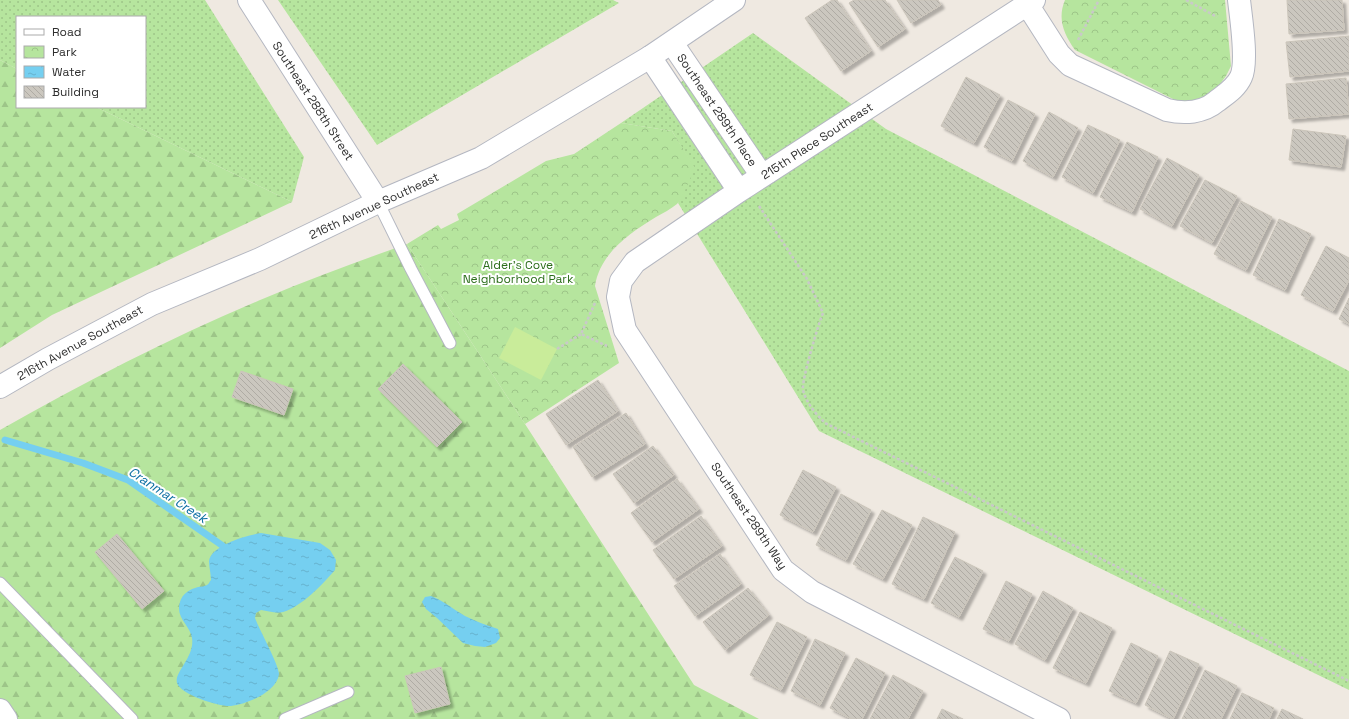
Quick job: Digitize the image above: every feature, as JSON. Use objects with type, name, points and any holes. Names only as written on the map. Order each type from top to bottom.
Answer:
[{"type":"street","name":"Southeast 288th Street","points":[[249,0],[378,202]]},
{"type":"street","name":"216th Avenue Southeast","points":[[0,387],[48,359],[152,304],[260,259],[378,202],[481,158],[650,57],[734,0]]},
{"type":"street","points":[[1031,2],[1059,54],[1070,65],[1167,110],[1181,113],[1196,111],[1211,106],[1233,89],[1241,77],[1244,56],[1239,0]]},
{"type":"street","name":"215th Place Southeast","points":[[618,297],[621,281],[635,262],[749,185],[1031,2]]},
{"type":"street","name":"Southeast 289th Place","points":[[672,43],[749,185]]},
{"type":"street","points":[[650,57],[749,185]]},
{"type":"street","name":"Southeast 289th Way","points":[[618,297],[625,330],[783,570],[812,592],[1059,719]]},
{"type":"street","points":[[0,710],[6,719]]},
{"type":"lane","points":[[378,202],[450,343]]},
{"type":"lane","points":[[0,583],[132,719]]},
{"type":"lane","points":[[285,719],[348,692]]},
{"type":"path","points":[[1067,62],[1099,0]]},
{"type":"path","points":[[1186,0],[1242,31]]},
{"type":"path","points":[[749,185],[807,279],[823,313],[818,325],[803,389],[812,408],[824,423],[1349,681]]},
{"type":"path","points":[[556,349],[580,334]]},
{"type":"green space","points":[[0,0],[205,0],[304,157],[292,202],[98,108],[146,108],[146,16],[16,16],[16,68],[0,60]]},
{"type":"green space","points":[[278,0],[613,0],[619,3],[377,145]]},
{"type":"green space","points":[[1065,0],[1225,0],[1231,66],[1217,88],[1206,96],[1194,100],[1179,102],[1075,50],[1063,26],[1062,14]]},
{"type":"green space","points":[[753,33],[886,129],[1349,371],[1349,690],[819,431],[678,203],[694,168],[672,131],[621,123]]},
{"type":"green space","points":[[0,60],[16,68],[16,108],[98,108],[292,202],[52,315],[0,348]]},
{"type":"green space","name":"Alder's Cove Neighborhood Park","points":[[621,123],[672,131],[695,168],[679,202],[636,230],[618,245],[603,264],[598,274],[595,286],[619,363],[525,424],[407,244],[438,225],[441,229],[459,220],[457,214],[546,161],[574,154]]},
{"type":"green space","points":[[407,244],[694,685],[759,719],[0,719],[0,430],[65,394],[197,328],[300,284]]},
{"type":"green space","points":[[515,327],[557,349],[541,380],[499,358]]},
{"type":"water","points":[[261,533],[320,543],[330,550],[336,560],[335,570],[311,594],[290,610],[278,613],[261,610],[256,613],[255,618],[278,669],[279,674],[277,680],[267,692],[253,700],[231,706],[218,705],[193,696],[186,692],[177,683],[178,674],[188,658],[192,645],[191,633],[179,613],[180,602],[184,594],[195,588],[209,584],[211,580],[209,561],[211,555],[216,550],[231,542]]},
{"type":"water","points":[[431,596],[465,616],[498,629],[500,638],[496,643],[485,647],[463,643],[426,609],[422,602],[425,597]]},
{"type":"building","points":[[832,0],[837,0],[871,51],[841,71],[805,18]]},
{"type":"building","points":[[854,0],[885,0],[905,29],[878,47],[849,3]]},
{"type":"building","points":[[897,0],[938,0],[941,5],[911,23]]},
{"type":"building","points":[[1287,0],[1342,0],[1344,30],[1289,34]]},
{"type":"building","points":[[1349,36],[1349,71],[1290,77],[1286,42]]},
{"type":"building","points":[[966,77],[1000,95],[974,143],[941,126]]},
{"type":"building","points":[[1346,78],[1349,114],[1289,119],[1286,84]]},
{"type":"building","points":[[1008,100],[1035,114],[1012,161],[984,147]]},
{"type":"building","points":[[1049,112],[1078,128],[1053,177],[1023,161]]},
{"type":"building","points":[[1088,125],[1120,140],[1093,193],[1062,177]]},
{"type":"building","points":[[1293,129],[1346,136],[1341,167],[1289,160]]},
{"type":"building","points":[[1127,142],[1158,157],[1132,212],[1100,197]]},
{"type":"building","points":[[1167,158],[1199,175],[1172,226],[1140,209]]},
{"type":"building","points":[[1205,180],[1237,196],[1212,243],[1180,226]]},
{"type":"building","points":[[1241,201],[1272,217],[1246,270],[1214,254]]},
{"type":"building","points":[[1279,219],[1311,234],[1285,290],[1253,275]]},
{"type":"building","points":[[1326,246],[1349,258],[1349,280],[1333,311],[1301,295]]},
{"type":"building","points":[[1349,298],[1349,324],[1339,319]]},
{"type":"building","points":[[403,364],[462,422],[437,447],[378,389]]},
{"type":"building","points":[[241,371],[293,389],[284,415],[232,397]]},
{"type":"building","points":[[598,380],[618,411],[566,445],[546,414]]},
{"type":"building","points":[[626,413],[645,444],[592,477],[573,447]]},
{"type":"building","points":[[653,446],[674,475],[634,503],[613,474]]},
{"type":"building","points":[[803,470],[836,487],[813,532],[780,515]]},
{"type":"building","points":[[677,479],[699,509],[652,542],[631,513]]},
{"type":"building","points":[[841,494],[871,510],[846,560],[816,545]]},
{"type":"building","points":[[882,510],[912,525],[883,579],[853,564]]},
{"type":"building","points":[[701,516],[722,546],[674,579],[653,550]]},
{"type":"building","points":[[923,517],[955,532],[924,599],[892,584]]},
{"type":"building","points":[[117,534],[164,591],[142,609],[95,552]]},
{"type":"building","points":[[720,554],[741,584],[695,616],[674,586]]},
{"type":"building","points":[[955,557],[983,571],[959,617],[931,603]]},
{"type":"building","points":[[1006,581],[1032,594],[1009,641],[983,629]]},
{"type":"building","points":[[748,588],[769,615],[725,650],[703,622]]},
{"type":"building","points":[[1043,591],[1073,608],[1045,660],[1015,644]]},
{"type":"building","points":[[1080,612],[1112,628],[1086,683],[1053,668]]},
{"type":"building","points":[[777,622],[807,637],[781,690],[750,675]]},
{"type":"building","points":[[815,639],[845,653],[820,705],[791,691]]},
{"type":"building","points":[[1131,643],[1158,656],[1136,703],[1109,691]]},
{"type":"building","points":[[1170,651],[1199,664],[1173,719],[1145,705]]},
{"type":"building","points":[[856,658],[885,673],[862,719],[852,719],[830,708]]},
{"type":"building","points":[[441,667],[450,704],[415,713],[405,676]]},
{"type":"building","points":[[1205,670],[1237,686],[1221,719],[1182,719]]},
{"type":"building","points":[[893,675],[923,691],[908,719],[870,719]]},
{"type":"building","points":[[1242,693],[1274,708],[1269,719],[1230,719]]},
{"type":"building","points":[[942,709],[963,719],[937,719]]},
{"type":"building","points":[[1282,709],[1303,719],[1277,719]]},
{"type":"waterway","name":"Cranmar Creek","points":[[5,440],[83,463],[128,480],[223,546]]}]
